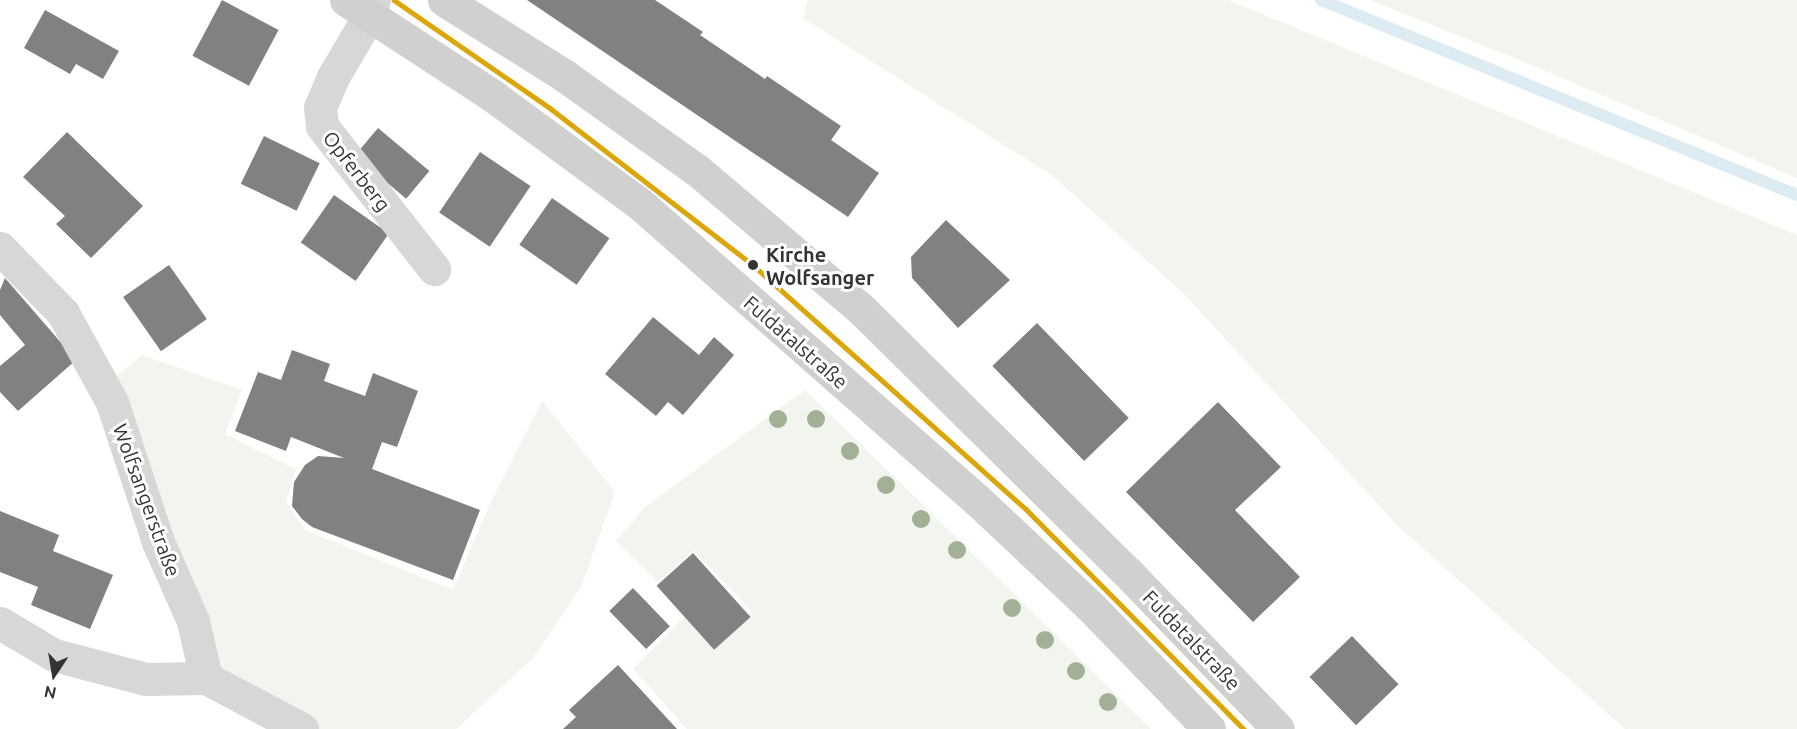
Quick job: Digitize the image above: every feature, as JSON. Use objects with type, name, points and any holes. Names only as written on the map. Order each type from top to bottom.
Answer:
[{"type":"main road","name":"Fuldatalstraße","points":[[444,0],[565,76],[697,170],[860,308],[1128,573],[1278,729]]},
{"type":"main road","name":"Fuldatalstraße","points":[[363,5],[493,96],[640,204],[976,499],[1090,606],[1209,729]]},
{"type":"street","name":"Opferberg","points":[[363,5],[320,107],[322,126],[434,269]]},
{"type":"street","name":"Wolfsangerstraße","points":[[0,248],[63,313],[112,402],[158,542],[193,621],[206,678]]},
{"type":"street","points":[[0,623],[54,655],[146,679],[206,678],[302,729]]},
{"type":"shaded area","points":[[808,0],[1228,0],[1797,235],[1797,729],[1625,729],[1397,525],[1183,293],[1053,176],[803,18]]},
{"type":"shaded area","points":[[1370,0],[1797,0],[1797,178],[1522,61]]},
{"type":"shaded area","points":[[142,355],[242,390],[225,434],[296,469],[286,502],[305,530],[453,590],[488,508],[542,401],[615,492],[581,587],[533,658],[456,729],[302,729],[206,678],[104,386]]},
{"type":"shaded area","points":[[805,390],[1151,729],[687,729],[633,669],[687,614],[717,645],[752,612],[693,550],[658,582],[616,541],[645,507]]},
{"type":"building","points":[[222,0],[279,30],[249,86],[192,56]]},
{"type":"building","points":[[527,0],[655,0],[703,32],[700,35],[765,79],[767,76],[841,126],[831,140],[879,173],[848,217]]},
{"type":"building","points":[[45,10],[119,51],[103,79],[76,64],[70,74],[24,48]]},
{"type":"building","points":[[378,128],[429,171],[406,199],[355,156]]},
{"type":"building","points":[[67,132],[143,206],[91,258],[56,224],[65,216],[23,177]]},
{"type":"building","points":[[264,136],[320,163],[296,211],[241,184]]},
{"type":"building","points":[[480,152],[531,186],[490,247],[439,213]]},
{"type":"building","points":[[334,195],[389,233],[356,281],[301,243]]},
{"type":"building","points":[[552,198],[609,238],[577,285],[519,245]]},
{"type":"building","points":[[946,220],[1010,280],[958,328],[912,278],[911,257]]},
{"type":"building","points":[[169,265],[207,319],[161,351],[123,297]]},
{"type":"building","points":[[5,278],[76,360],[18,411],[0,392],[0,366],[25,345],[0,315],[0,290]]},
{"type":"building","points":[[653,317],[699,355],[714,337],[734,355],[683,415],[668,402],[656,416],[605,374]]},
{"type":"building","points":[[1037,323],[1129,418],[1084,461],[992,366]]},
{"type":"building","points":[[292,350],[330,364],[324,381],[365,396],[373,373],[418,391],[397,447],[382,442],[372,469],[480,510],[453,580],[312,527],[302,519],[292,506],[294,482],[305,465],[318,456],[344,458],[291,437],[286,451],[235,431],[258,372],[281,380]]},
{"type":"building","points":[[1218,402],[1281,467],[1235,510],[1300,577],[1253,622],[1126,492]]},
{"type":"building","points":[[0,511],[59,535],[53,551],[113,575],[90,629],[31,605],[38,587],[0,572]]},
{"type":"building","points":[[693,553],[751,617],[714,650],[657,586]]},
{"type":"building","points":[[633,588],[670,626],[646,649],[609,611]]},
{"type":"building","points":[[1352,636],[1399,684],[1356,725],[1310,677]]},
{"type":"building","points":[[618,665],[677,729],[563,729],[576,717],[569,710]]},
{"type":"waterway","points":[[1321,0],[1797,195]]},
{"type":"transit line","points":[[394,0],[550,108],[753,265],[1026,509],[1244,729]]},
{"type":"place","name":"Kirche Wolfsanger","points":[[753,265]]}]
